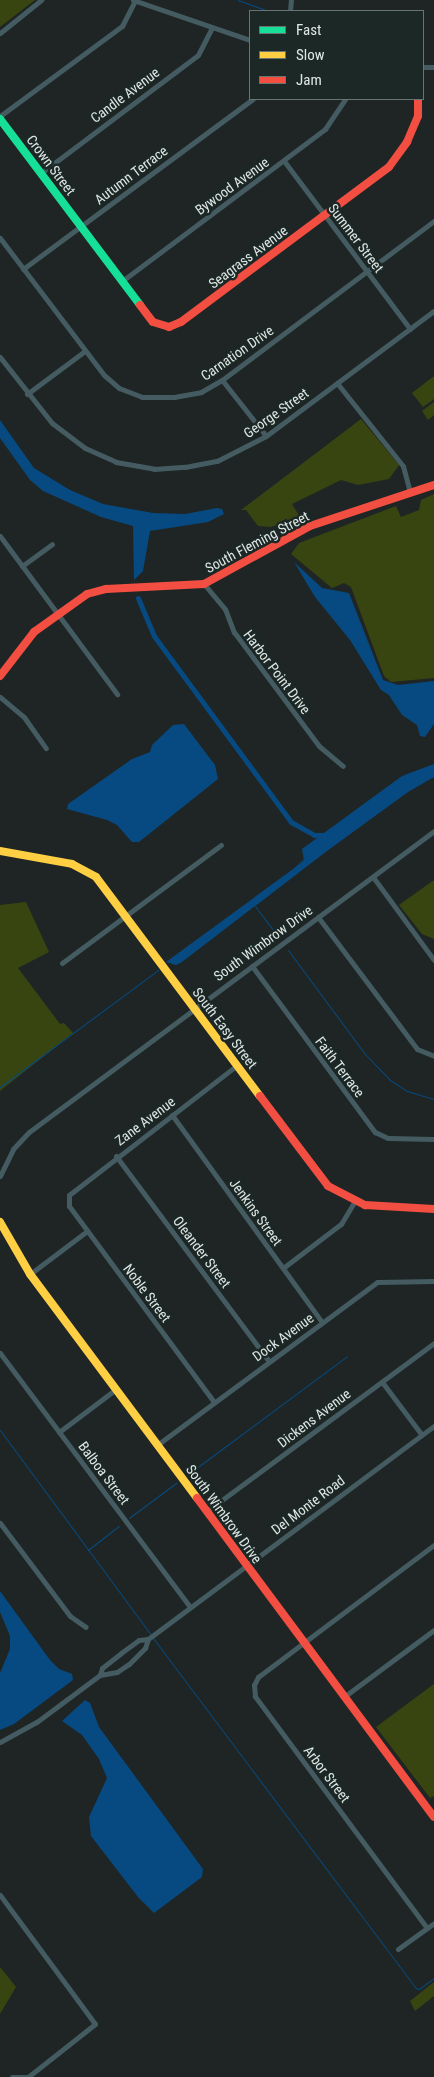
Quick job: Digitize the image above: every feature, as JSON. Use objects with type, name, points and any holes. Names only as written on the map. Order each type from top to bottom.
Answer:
[{"type":"street","points":[[0,33],[41,0]]},
{"type":"street","points":[[0,118],[122,26],[134,0],[249,40]]},
{"type":"street","name":"Candle Avenue","points":[[41,172],[198,55],[212,27]]},
{"type":"street","name":"Autumn Terrace","points":[[23,269],[252,100]]},
{"type":"street","name":"Bywood Avenue","points":[[122,281],[325,129],[344,100]]},
{"type":"street","name":"Seagrass Avenue","points":[[81,226],[153,322],[169,327],[181,322],[389,167],[408,142],[418,116],[418,100]]},
{"type":"street","name":"Crown Street","points":[[0,118],[81,226]]},
{"type":"street","name":"Summer Street","points":[[284,161],[410,329]]},
{"type":"street","name":"Carnation Drive","points":[[0,238],[104,375],[119,388],[142,397],[174,397],[201,392],[222,380],[434,221]]},
{"type":"street","name":"George Street","points":[[0,357],[52,423],[84,448],[116,462],[154,469],[185,467],[217,461],[266,436],[434,310]]},
{"type":"street","points":[[28,394],[85,351]]},
{"type":"street","points":[[222,380],[266,436]]},
{"type":"street","points":[[337,383],[403,466],[410,492]]},
{"type":"street","name":"South Fleming Street","points":[[0,676],[22,645],[57,614],[87,594],[106,589],[204,584],[310,526],[434,485]]},
{"type":"street","points":[[0,536],[117,694]]},
{"type":"street","points":[[22,566],[52,544]]},
{"type":"street","name":"Harbor Point Drive","points":[[204,584],[225,609],[234,632],[319,746],[342,766]]},
{"type":"street","points":[[0,696],[24,717],[46,748]]},
{"type":"street","name":"South Wimbrow Drive","points":[[0,1176],[13,1149],[29,1132],[434,831]]},
{"type":"street","points":[[62,963],[221,844]]},
{"type":"street","name":"South Easy Street","points":[[0,851],[84,869],[100,882],[317,1174],[328,1186],[354,1202],[380,1208],[434,1209]]},
{"type":"street","points":[[373,877],[434,960]]},
{"type":"street","points":[[318,917],[417,1049],[434,1056]]},
{"type":"street","name":"Faith Terrace","points":[[252,966],[375,1132],[388,1138],[434,1139]]},
{"type":"street","name":"Zane Avenue","points":[[69,1196],[116,1156],[237,1065]]},
{"type":"street","name":"Jenkins Street","points":[[172,1115],[322,1322]]},
{"type":"street","name":"Oleander Street","points":[[116,1156],[269,1361]]},
{"type":"street","name":"Noble Street","points":[[69,1196],[70,1206],[87,1231],[214,1402]]},
{"type":"street","points":[[283,1268],[341,1224],[354,1202]]},
{"type":"street","name":"South Wimbrow Drive","points":[[0,1222],[30,1274],[434,1817]]},
{"type":"street","points":[[30,1274],[87,1231]]},
{"type":"street","name":"Dock Avenue","points":[[158,1445],[377,1282],[434,1281]]},
{"type":"street","name":"Dickens Avenue","points":[[207,1511],[434,1342]]},
{"type":"street","name":"Balboa Street","points":[[0,1353],[190,1607]]},
{"type":"street","points":[[382,1382],[422,1434]]},
{"type":"street","points":[[59,1432],[116,1389]]},
{"type":"street","name":"Del Monte Road","points":[[148,1639],[434,1426]]},
{"type":"street","points":[[0,1523],[70,1616],[86,1627]]},
{"type":"street","name":"Arbor Street","points":[[427,1928],[254,1696],[258,1677],[434,1545]]},
{"type":"street","points":[[345,1696],[434,1630]]},
{"type":"street","points":[[0,1742],[38,1721],[100,1674],[117,1672],[129,1664],[145,1648],[148,1639],[139,1640],[121,1653],[102,1668],[100,1674]]},
{"type":"street","points":[[121,1653],[129,1664]]},
{"type":"street","points":[[0,1895],[95,2024],[28,2077],[12,2077]]},
{"type":"street","points":[[398,1950],[434,1923]]},
{"type":"green space","points":[[0,0],[35,0],[0,27]]},
{"type":"green space","points":[[434,376],[434,399],[423,407],[412,393]]},
{"type":"green space","points":[[434,402],[434,415],[428,420],[422,411]]},
{"type":"green space","points":[[361,419],[399,465],[389,479],[358,485],[341,480],[292,504],[300,517],[271,527],[258,526],[246,510],[241,510]]},
{"type":"green space","points":[[434,494],[434,678],[391,682],[384,676],[351,587],[344,583],[332,588],[291,554],[299,543],[396,506],[401,517],[419,510],[421,500]]},
{"type":"green space","points":[[434,880],[434,939],[422,934],[399,905]]},
{"type":"green space","points":[[26,902],[49,952],[18,968],[60,1024],[64,1023],[73,1033],[0,1091],[0,905]]},
{"type":"green space","points":[[434,1684],[434,1796],[430,1798],[376,1727]]},
{"type":"green space","points":[[0,1967],[16,1987],[0,2014]]},
{"type":"green space","points":[[434,1982],[434,1996],[415,2011],[410,2001]]},
{"type":"water","points":[[0,420],[34,468],[70,490],[103,504],[153,513],[185,514],[217,508],[222,509],[224,514],[208,522],[150,531],[143,571],[134,580],[133,526],[101,517],[43,491],[30,480],[0,438]]},
{"type":"water","points":[[294,562],[322,588],[349,593],[383,680],[398,685],[434,681],[434,724],[425,737],[420,736],[417,725],[402,715],[389,695],[381,690],[350,640],[315,597]]},
{"type":"water","points":[[184,724],[215,765],[218,779],[139,842],[132,842],[117,825],[107,820],[67,809],[68,804],[132,759],[150,752],[152,745],[173,725]]},
{"type":"water","points":[[434,764],[434,777],[408,792],[327,851],[182,962],[176,965],[166,962],[304,861],[302,849],[402,776]]},
{"type":"water","points":[[0,1591],[50,1660],[59,1669],[72,1674],[73,1680],[14,1724],[0,1730],[0,1673],[10,1649],[10,1636],[0,1612]]},
{"type":"water","points":[[85,1700],[90,1703],[99,1727],[203,1869],[202,1877],[154,1913],[138,1897],[91,1836],[89,1817],[107,1778],[99,1759],[82,1735],[62,1721]]},
{"type":"waterway","points":[[238,0],[266,10]]},
{"type":"waterway","points":[[138,598],[154,636],[291,822],[314,835],[325,835]]},
{"type":"waterway","points":[[293,869],[305,858]]},
{"type":"waterway","points":[[255,906],[278,937]]},
{"type":"waterway","points":[[288,950],[365,1054],[390,1080],[407,1091],[434,1099]]},
{"type":"waterway","points":[[0,1087],[158,970]]},
{"type":"waterway","points":[[187,1475],[347,1356]]},
{"type":"waterway","points":[[0,1430],[151,1635]]},
{"type":"waterway","points":[[129,1518],[176,1483]]},
{"type":"waterway","points":[[88,1550],[119,1526]]},
{"type":"waterway","points":[[153,1638],[416,1988],[419,1989],[434,1978]]},
{"type":"traffic: fast","points":[[0,119],[140,305]]},
{"type":"traffic: slow","points":[[0,851],[72,864],[96,877],[260,1096]]},
{"type":"traffic: slow","points":[[0,1222],[30,1274],[197,1498]]},
{"type":"traffic: jam","points":[[140,305],[153,322],[169,327],[181,322],[389,167],[407,142],[418,116],[418,100]]},
{"type":"traffic: jam","points":[[0,676],[34,632],[87,594],[106,589],[204,584],[310,526],[434,485]]},
{"type":"traffic: jam","points":[[260,1096],[328,1186],[365,1205],[434,1209]]},
{"type":"traffic: jam","points":[[197,1498],[434,1817]]}]
